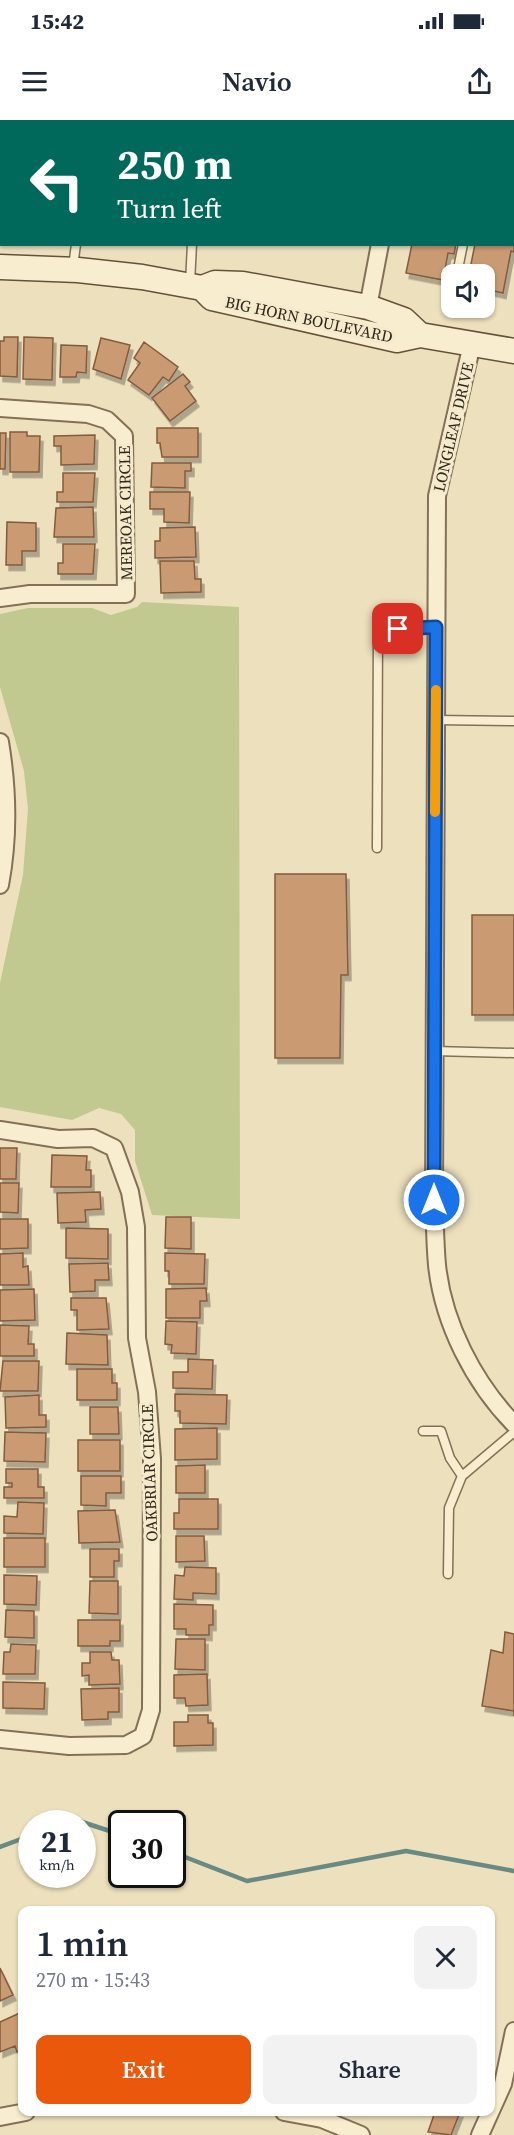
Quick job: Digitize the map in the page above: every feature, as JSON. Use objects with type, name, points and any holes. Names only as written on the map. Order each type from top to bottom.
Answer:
[{"type":"main road","name":"BIG HORN BOULEVARD","points":[[0,267],[73,270],[141,277],[196,287],[215,283],[243,284],[368,307],[404,320],[420,335]]},
{"type":"main road","name":"BIG HORN BOULEVARD","points":[[196,287],[212,298],[397,340],[420,335],[514,351]]},
{"type":"main road","points":[[262,309],[282,304],[354,318],[362,316],[368,307]]},
{"type":"street","points":[[368,307],[380,246]]},
{"type":"street","name":"LONGLEAF DRIVE","points":[[472,344],[437,496],[434,1200],[437,1266],[445,1304],[469,1362],[485,1388],[514,1424]]},
{"type":"street","name":"MEREOAK CIRCLE","points":[[0,408],[88,414],[107,420],[124,436],[126,594],[30,594],[0,598]]},
{"type":"street","points":[[0,742],[7,795],[7,831],[0,885]]},
{"type":"street","name":"OAKBRIAR CIRCLE","points":[[0,1130],[58,1139],[93,1138],[114,1148],[130,1192],[136,1227],[137,1338],[147,1392],[152,1459],[151,1710],[143,1736],[126,1745],[69,1746],[0,1739]]},
{"type":"street","points":[[495,2102],[503,2084],[514,2031]]},
{"type":"street","points":[[0,2116],[18,2113]]},
{"type":"street","points":[[299,2116],[361,2135]]},
{"type":"street","points":[[480,2135],[489,2116]]},
{"type":"lane","points":[[73,270],[76,246]]},
{"type":"lane","points":[[192,246],[196,287]]},
{"type":"lane","points":[[459,264],[464,246]]},
{"type":"lane","points":[[377,848],[378,629],[436,627]]},
{"type":"lane","points":[[436,720],[514,721]]},
{"type":"lane","points":[[434,1051],[514,1053]]},
{"type":"lane","points":[[423,1431],[441,1431],[450,1458],[462,1476]]},
{"type":"lane","points":[[448,1574],[449,1508],[462,1476],[514,1432]]},
{"type":"green space","points":[[142,602],[239,607],[240,1219],[152,1215],[135,1161],[135,1130],[121,1114],[99,1108],[72,1120],[0,1107],[0,983],[23,875],[28,809],[24,771],[0,687],[0,614],[28,608],[92,608],[111,615],[137,607]]},
{"type":"building","points":[[412,246],[456,246],[454,254],[448,253],[446,264],[441,264],[441,280],[406,273]]},
{"type":"building","points":[[475,246],[514,246],[503,293],[495,291],[495,264],[471,264]]},
{"type":"building","points":[[4,337],[18,337],[17,377],[0,376],[0,341],[4,341]]},
{"type":"building","points":[[24,337],[53,338],[52,380],[23,379]]},
{"type":"building","points":[[101,338],[130,345],[121,379],[93,369]]},
{"type":"building","points":[[144,342],[178,367],[169,381],[163,377],[149,395],[128,380],[140,363],[134,358]]},
{"type":"building","points":[[61,345],[87,346],[86,373],[77,372],[76,377],[60,377]]},
{"type":"building","points":[[183,374],[190,382],[185,386],[196,401],[170,421],[152,398]]},
{"type":"building","points":[[157,428],[198,428],[198,457],[162,457],[160,443],[157,443]]},
{"type":"building","points":[[10,432],[27,432],[27,436],[40,436],[39,472],[10,472]]},
{"type":"building","points":[[0,433],[6,433],[5,469],[0,469]]},
{"type":"building","points":[[95,435],[94,464],[61,465],[61,446],[54,446],[54,436]]},
{"type":"building","points":[[152,463],[191,463],[191,471],[185,471],[185,488],[151,487]]},
{"type":"building","points":[[63,473],[95,473],[93,502],[57,502],[57,492],[63,492]]},
{"type":"building","points":[[150,492],[190,492],[189,523],[164,522],[164,509],[150,509]]},
{"type":"building","points":[[93,507],[94,537],[54,537],[56,508]]},
{"type":"building","points":[[7,522],[36,523],[36,551],[22,551],[22,565],[6,565]]},
{"type":"building","points":[[195,527],[196,557],[155,558],[155,541],[160,541],[160,528]]},
{"type":"building","points":[[63,544],[95,544],[93,574],[58,574],[58,563],[63,563]]},
{"type":"building","points":[[160,561],[194,561],[195,579],[201,579],[201,592],[161,593]]},
{"type":"building","points":[[275,874],[346,874],[348,975],[341,975],[340,1058],[275,1058]]},
{"type":"building","points":[[472,915],[514,915],[514,1015],[472,1015]]},
{"type":"building","points":[[0,1148],[17,1148],[16,1179],[0,1179]]},
{"type":"building","points":[[52,1155],[87,1156],[86,1170],[91,1170],[91,1187],[51,1187]]},
{"type":"building","points":[[0,1183],[19,1183],[18,1213],[0,1212]]},
{"type":"building","points":[[100,1192],[101,1209],[85,1210],[86,1222],[58,1223],[57,1193]]},
{"type":"building","points":[[166,1217],[191,1217],[191,1249],[165,1248]]},
{"type":"building","points":[[0,1219],[28,1219],[28,1248],[0,1249]]},
{"type":"building","points":[[66,1228],[108,1229],[108,1259],[66,1258]]},
{"type":"building","points":[[23,1253],[23,1267],[28,1266],[29,1285],[0,1285],[0,1254]]},
{"type":"building","points":[[165,1253],[205,1254],[204,1284],[169,1284],[169,1271],[165,1271]]},
{"type":"building","points":[[108,1263],[109,1280],[95,1280],[95,1291],[70,1292],[69,1264]]},
{"type":"building","points":[[206,1288],[207,1301],[200,1301],[200,1318],[166,1318],[166,1289]]},
{"type":"building","points":[[34,1289],[35,1320],[0,1321],[0,1290]]},
{"type":"building","points":[[71,1298],[106,1298],[109,1329],[77,1330],[77,1310],[71,1310]]},
{"type":"building","points":[[166,1321],[197,1322],[196,1354],[171,1353],[172,1345],[165,1344]]},
{"type":"building","points":[[0,1325],[29,1326],[28,1344],[34,1344],[34,1356],[0,1356]]},
{"type":"building","points":[[67,1333],[107,1335],[108,1365],[66,1364]]},
{"type":"building","points":[[188,1359],[213,1360],[212,1389],[173,1388],[173,1372],[188,1372]]},
{"type":"building","points":[[3,1361],[39,1361],[38,1391],[0,1391]]},
{"type":"building","points":[[77,1369],[112,1369],[112,1383],[117,1383],[117,1400],[77,1400]]},
{"type":"building","points":[[175,1394],[227,1395],[226,1424],[180,1423],[180,1411],[175,1411]]},
{"type":"building","points":[[39,1395],[39,1415],[46,1415],[46,1427],[6,1428],[5,1397]]},
{"type":"building","points":[[90,1407],[118,1407],[119,1434],[90,1434]]},
{"type":"building","points":[[217,1428],[217,1459],[175,1460],[175,1429]]},
{"type":"building","points":[[5,1432],[46,1433],[45,1462],[4,1461]]},
{"type":"building","points":[[78,1440],[120,1440],[120,1471],[78,1471]]},
{"type":"building","points":[[205,1465],[205,1493],[176,1493],[176,1466]]},
{"type":"building","points":[[6,1469],[38,1469],[38,1487],[44,1487],[44,1498],[4,1498],[4,1487],[12,1487],[12,1483],[6,1483]]},
{"type":"building","points":[[81,1476],[121,1476],[121,1493],[106,1493],[106,1506],[81,1505]]},
{"type":"building","points":[[179,1499],[218,1499],[218,1529],[174,1529],[174,1513],[179,1513]]},
{"type":"building","points":[[18,1502],[44,1503],[43,1534],[4,1533],[4,1516],[17,1517]]},
{"type":"building","points":[[115,1510],[120,1542],[79,1543],[78,1511]]},
{"type":"building","points":[[176,1536],[204,1536],[205,1561],[176,1562]]},
{"type":"building","points":[[4,1538],[45,1538],[45,1567],[4,1567]]},
{"type":"building","points":[[90,1549],[119,1549],[119,1561],[114,1561],[114,1577],[90,1577]]},
{"type":"building","points":[[185,1567],[216,1568],[216,1594],[193,1593],[193,1600],[174,1599],[175,1575],[184,1576]]},
{"type":"building","points":[[4,1575],[37,1576],[36,1605],[4,1604]]},
{"type":"building","points":[[90,1581],[118,1581],[118,1614],[89,1613]]},
{"type":"building","points":[[174,1604],[213,1605],[213,1625],[209,1625],[209,1635],[186,1635],[186,1629],[174,1629]]},
{"type":"building","points":[[6,1610],[34,1611],[34,1638],[5,1637]]},
{"type":"building","points":[[78,1620],[120,1620],[120,1641],[110,1641],[110,1646],[78,1646]]},
{"type":"building","points":[[505,1632],[514,1634],[514,1711],[482,1706],[491,1650],[503,1653]]},
{"type":"building","points":[[176,1639],[205,1639],[205,1670],[175,1669]]},
{"type":"building","points":[[11,1644],[36,1645],[35,1674],[3,1674],[4,1652],[10,1652]]},
{"type":"building","points":[[90,1652],[111,1652],[112,1660],[119,1660],[120,1684],[89,1685],[89,1675],[82,1676],[82,1663],[90,1663]]},
{"type":"building","points":[[207,1674],[208,1705],[186,1706],[185,1698],[174,1698],[174,1675]]},
{"type":"building","points":[[3,1682],[45,1683],[44,1709],[3,1708]]},
{"type":"building","points":[[119,1688],[119,1712],[108,1712],[108,1719],[82,1720],[81,1689]]},
{"type":"building","points":[[188,1715],[208,1715],[208,1723],[213,1723],[213,1745],[174,1746],[174,1722],[188,1722]]},
{"type":"building","points":[[0,1968],[13,1995],[0,2001]]},
{"type":"building","points":[[18,2014],[17,2052],[15,2046],[0,2052],[0,2022]]},
{"type":"building","points":[[434,2116],[458,2116],[451,2135],[428,2132]]},
{"type":"waterway","points":[[96,1827],[108,1830]]},
{"type":"waterway","points":[[0,1847],[18,1840]]},
{"type":"waterway","points":[[186,1857],[247,1881],[406,1851],[514,1871]]},
{"type":"slow traffic","points":[[435,812],[436,690]]},
{"type":"route","points":[[398,629],[436,627],[434,1200]]}]
